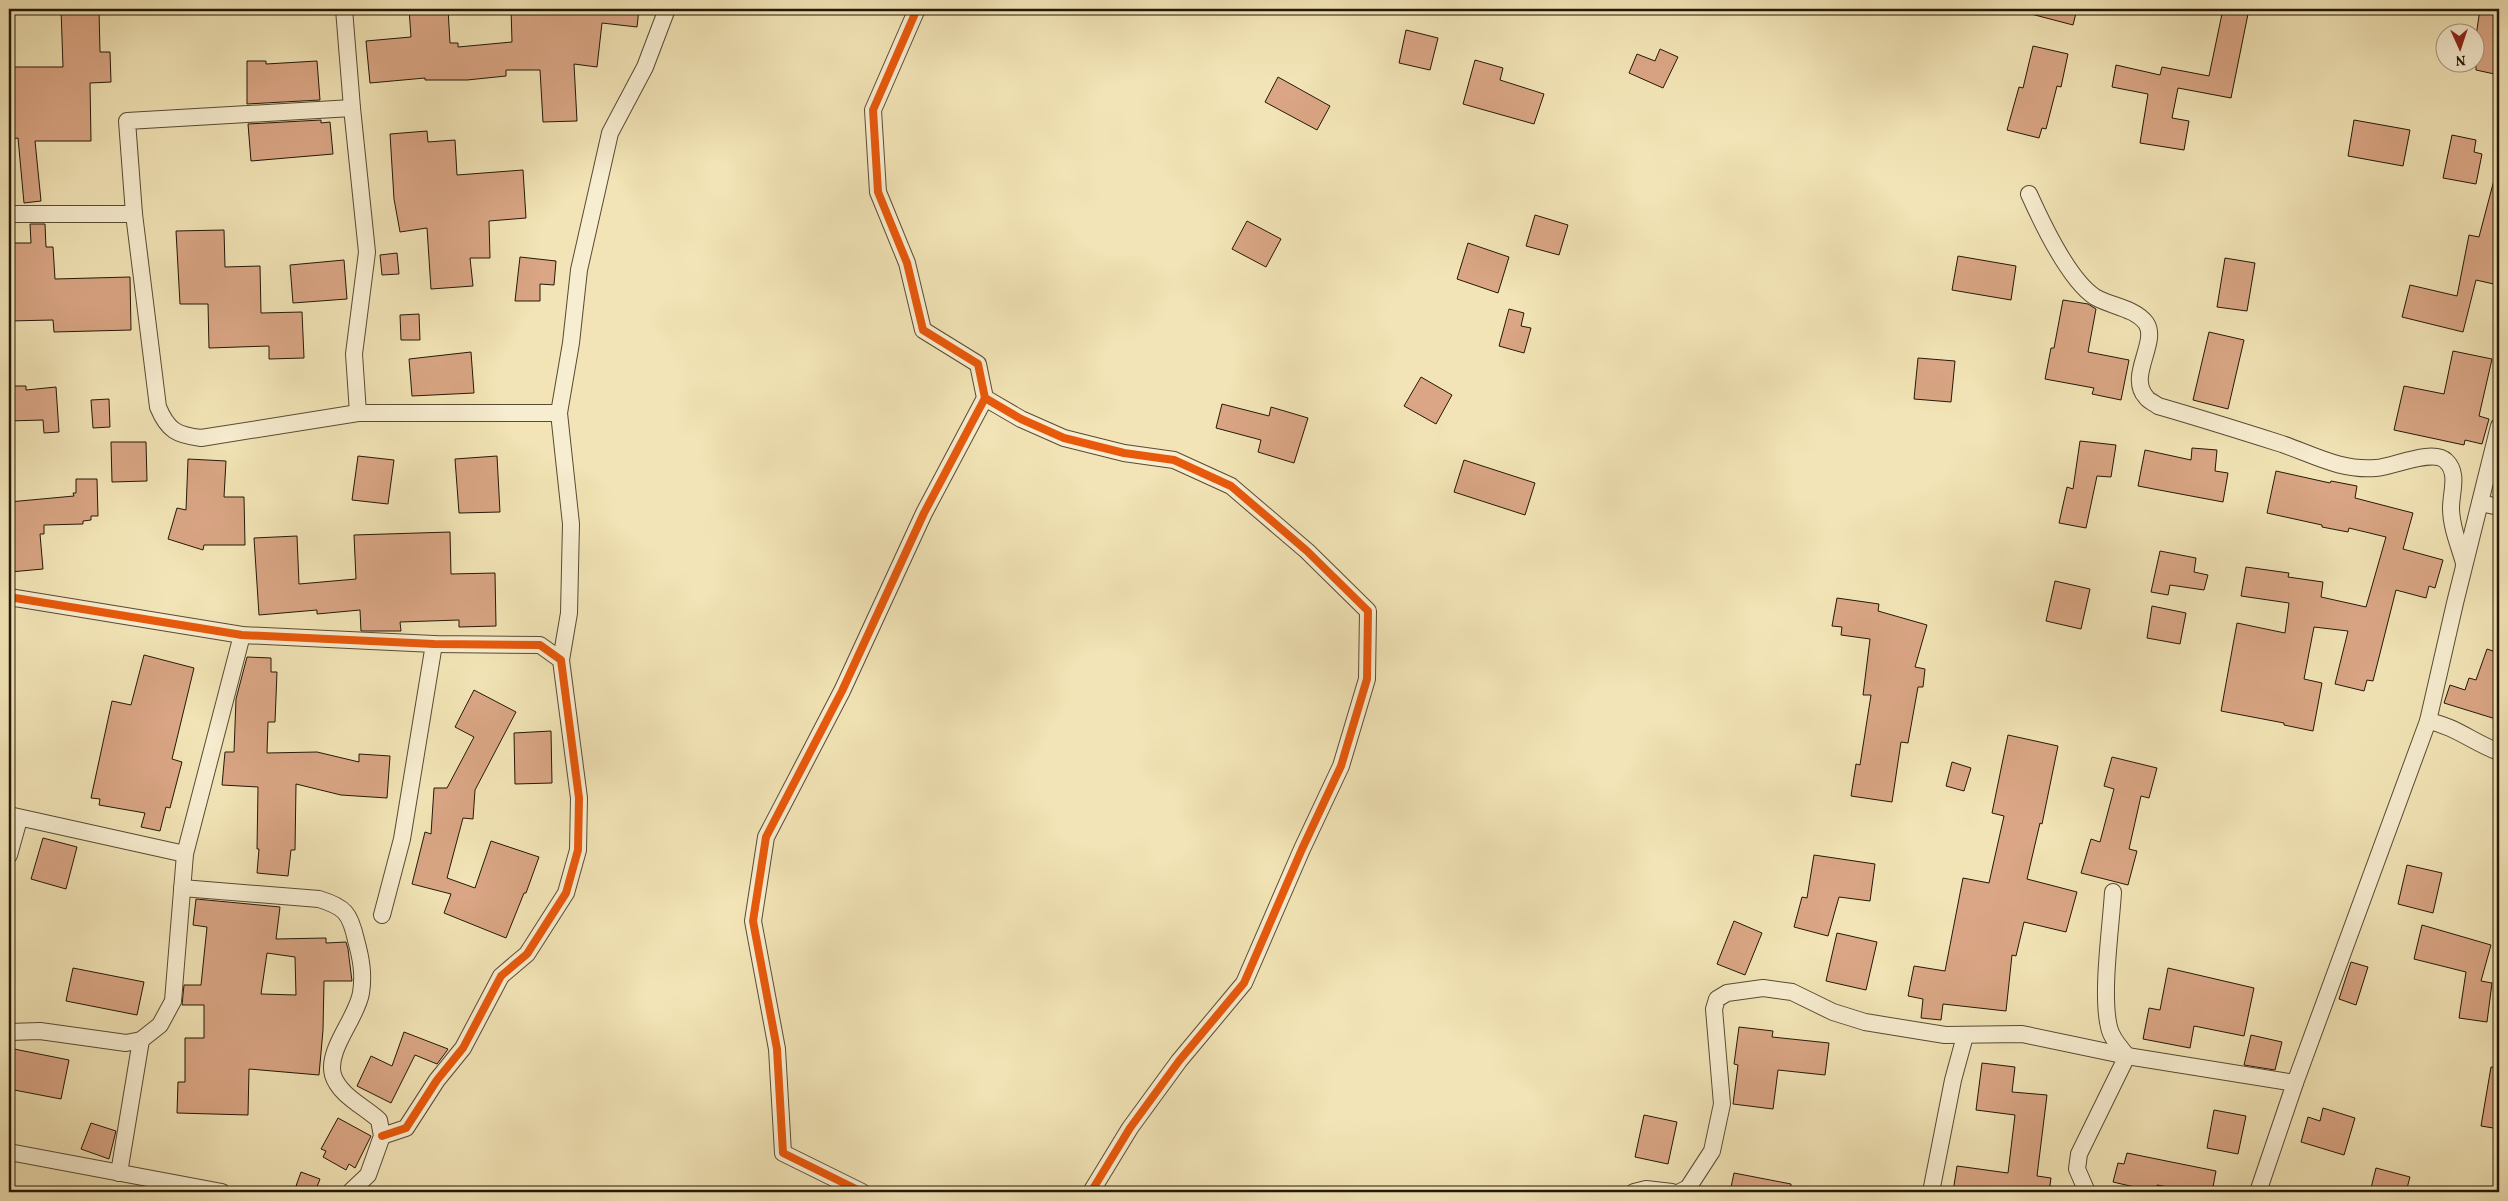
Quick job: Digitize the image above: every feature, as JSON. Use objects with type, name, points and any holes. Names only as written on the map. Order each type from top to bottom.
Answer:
[{"type":"street","points":[[344,9],[367,252],[354,354],[358,413]]},
{"type":"street","points":[[382,1136],[406,1128],[437,1080],[463,1048],[501,976],[528,954],[566,893],[578,850],[579,798],[561,660],[569,613],[571,524],[558,414],[570,344],[579,270],[610,133],[645,67],[667,9]]},
{"type":"street","points":[[862,1192],[783,1153],[777,1049],[753,921],[766,837],[842,691],[924,513],[985,398],[978,364],[923,330],[908,263],[878,192],[873,110],[917,9]]},
{"type":"street","points":[[352,108],[127,121],[134,214],[158,407],[165,423],[182,436],[201,438],[358,413],[558,414]]},
{"type":"street","points":[[2029,194],[2046,229],[2082,286],[2095,297],[2133,314],[2146,324],[2150,336],[2140,370],[2141,386],[2145,397],[2158,406],[2289,446],[2328,463],[2353,468],[2377,468],[2432,456],[2445,460],[2454,472],[2451,509],[2453,525],[2465,565]]},
{"type":"street","points":[[9,214],[134,214]]},
{"type":"street","points":[[985,398],[1021,419],[1064,438],[1124,453],[1174,460],[1231,486],[1307,551],[1368,611],[1367,679],[1342,766],[1302,849],[1244,983],[1178,1061],[1130,1128],[1091,1192]]},
{"type":"street","points":[[2258,1192],[2295,1083],[2428,721],[2499,426]]},
{"type":"street","points":[[2480,503],[2499,506]]},
{"type":"street","points":[[9,597],[242,635],[434,644],[540,645],[561,660]]},
{"type":"street","points":[[9,1032],[40,1032],[126,1043],[141,1040],[160,1024],[173,1001],[185,854],[242,635]]},
{"type":"street","points":[[382,915],[402,839],[434,644]]},
{"type":"street","points":[[2428,721],[2446,724],[2486,747],[2499,752]]},
{"type":"street","points":[[9,855],[14,817],[185,854]]},
{"type":"street","points":[[182,888],[319,899],[340,905],[352,920],[363,968],[361,995],[332,1060],[333,1076],[342,1090],[379,1120],[382,1136],[368,1175],[350,1192]]},
{"type":"street","points":[[2113,892],[2107,990],[2108,1026],[2112,1036],[2127,1056]]},
{"type":"street","points":[[1680,1192],[1688,1188],[1712,1151],[1722,1104],[1714,1009],[1717,999],[1728,993],[1763,988],[1792,992],[1834,1012],[1865,1022],[1945,1035],[1965,1036],[2002,1032],[2022,1034],[2127,1056],[2295,1083]]},
{"type":"street","points":[[1931,1192],[1953,1080],[1965,1036]]},
{"type":"street","points":[[119,1173],[141,1040]]},
{"type":"street","points":[[2087,1192],[2077,1168],[2079,1154],[2127,1056]]},
{"type":"street","points":[[9,1152],[222,1192]]},
{"type":"street","points":[[1634,1192],[1646,1189],[1672,1192]]},
{"type":"building","points":[[61,9],[99,9],[100,52],[110,52],[111,82],[90,83],[91,141],[35,141],[41,201],[24,203],[18,138],[9,139],[9,67],[63,67]]},
{"type":"building","points":[[409,9],[448,9],[450,43],[458,43],[458,47],[512,42],[511,9],[639,9],[637,27],[602,23],[597,67],[574,64],[577,121],[543,122],[540,70],[506,70],[506,76],[467,80],[425,80],[425,78],[370,83],[366,41],[411,37]]},
{"type":"building","points":[[2031,9],[2077,9],[2073,25],[2031,14]]},
{"type":"building","points":[[2223,9],[2249,9],[2231,98],[2178,88],[2172,118],[2189,121],[2184,150],[2140,143],[2148,94],[2112,87],[2116,65],[2160,75],[2162,67],[2209,76]]},
{"type":"building","points":[[2480,9],[2499,9],[2499,75],[2485,72],[2486,22],[2478,22]]},
{"type":"building","points":[[1406,30],[1438,38],[1430,70],[1399,63]]},
{"type":"building","points":[[2033,46],[2068,54],[2061,87],[2057,86],[2046,129],[2042,128],[2039,138],[2007,130],[2019,87],[2023,88]]},
{"type":"building","points":[[1660,49],[1678,57],[1663,88],[1629,73],[1637,54],[1655,61]]},
{"type":"building","points":[[1475,60],[1503,68],[1500,80],[1544,94],[1534,124],[1463,104]]},
{"type":"building","points":[[247,61],[266,61],[266,64],[317,61],[320,100],[247,104]]},
{"type":"building","points":[[1278,77],[1330,106],[1317,130],[1265,102]]},
{"type":"building","points":[[321,120],[321,123],[330,122],[333,154],[251,161],[248,124]]},
{"type":"building","points":[[2354,120],[2410,130],[2403,166],[2348,156]]},
{"type":"building","points":[[427,131],[428,142],[455,140],[457,175],[523,170],[526,218],[489,221],[490,258],[470,258],[473,286],[431,289],[427,228],[400,232],[394,199],[390,134]]},
{"type":"building","points":[[2452,135],[2476,140],[2474,152],[2482,154],[2476,184],[2443,178]]},
{"type":"building","points":[[2494,180],[2499,181],[2498,285],[2476,280],[2463,332],[2402,317],[2410,285],[2457,296],[2469,235],[2479,237]]},
{"type":"building","points":[[1535,215],[1568,225],[1559,255],[1526,246]]},
{"type":"building","points":[[1247,221],[1281,239],[1266,267],[1232,249]]},
{"type":"building","points":[[30,224],[45,224],[46,247],[53,247],[55,279],[130,277],[131,330],[54,332],[53,320],[9,321],[9,243],[31,243]]},
{"type":"building","points":[[224,230],[225,267],[260,266],[261,313],[302,312],[304,358],[269,359],[269,346],[209,348],[208,304],[180,304],[176,231]]},
{"type":"building","points":[[1468,243],[1509,257],[1498,293],[1457,279]]},
{"type":"building","points":[[397,253],[399,274],[382,275],[380,255]]},
{"type":"building","points":[[1958,256],[2016,266],[2011,300],[1952,290]]},
{"type":"building","points":[[520,257],[556,261],[554,285],[540,284],[540,301],[515,301]]},
{"type":"building","points":[[2225,258],[2255,263],[2247,311],[2217,307]]},
{"type":"building","points":[[344,260],[347,299],[293,303],[290,265]]},
{"type":"building","points":[[2063,300],[2088,304],[2096,309],[2088,352],[2129,360],[2121,400],[2092,394],[2094,388],[2045,379],[2051,348],[2054,348]]},
{"type":"building","points":[[1509,309],[1524,313],[1521,326],[1531,328],[1524,353],[1499,346]]},
{"type":"building","points":[[419,314],[420,340],[401,340],[400,315]]},
{"type":"building","points":[[2209,332],[2244,340],[2228,409],[2193,400]]},
{"type":"building","points":[[2453,351],[2492,359],[2479,416],[2489,419],[2482,444],[2465,440],[2464,445],[2394,430],[2404,386],[2444,394]]},
{"type":"building","points":[[471,352],[474,393],[412,396],[409,359]]},
{"type":"building","points":[[1918,358],[1955,361],[1951,402],[1914,399]]},
{"type":"building","points":[[1421,377],[1452,395],[1436,424],[1404,406]]},
{"type":"building","points":[[9,386],[26,386],[26,390],[56,387],[59,432],[44,433],[43,420],[9,421]]},
{"type":"building","points":[[109,399],[110,427],[93,428],[91,400]]},
{"type":"building","points":[[1222,404],[1269,416],[1271,407],[1308,418],[1294,463],[1258,452],[1261,440],[1216,428]]},
{"type":"building","points":[[2080,441],[2116,445],[2111,477],[2097,476],[2086,528],[2059,523],[2067,487],[2073,489]]},
{"type":"building","points":[[111,442],[146,442],[147,481],[112,482]]},
{"type":"building","points":[[2192,448],[2217,450],[2215,471],[2228,473],[2223,502],[2138,486],[2145,450],[2191,460]]},
{"type":"building","points":[[358,456],[394,460],[388,504],[352,500]]},
{"type":"building","points":[[497,456],[500,512],[459,513],[455,459]]},
{"type":"building","points":[[188,459],[226,461],[224,497],[244,497],[245,545],[204,545],[203,550],[168,539],[177,508],[186,510]]},
{"type":"building","points":[[1464,460],[1535,483],[1525,515],[1454,492]]},
{"type":"building","points":[[2276,471],[2330,483],[2331,481],[2357,486],[2355,498],[2413,513],[2403,549],[2443,560],[2435,588],[2429,586],[2426,598],[2396,590],[2373,681],[2367,680],[2364,691],[2335,684],[2348,631],[2314,627],[2304,679],[2322,683],[2313,731],[2284,725],[2284,723],[2221,711],[2237,623],[2285,633],[2289,603],[2241,596],[2246,567],[2289,573],[2288,577],[2323,582],[2321,597],[2366,607],[2386,537],[2349,528],[2348,532],[2322,527],[2322,525],[2267,513]]},
{"type":"building","points":[[76,479],[97,479],[98,516],[91,516],[91,520],[83,521],[83,524],[44,525],[44,534],[40,534],[43,569],[10,572],[9,502],[74,496],[73,493],[76,493]]},
{"type":"building","points":[[450,532],[451,574],[495,573],[496,626],[459,627],[459,620],[400,622],[401,631],[361,631],[360,610],[317,614],[317,610],[259,615],[254,538],[297,536],[299,584],[356,579],[354,535]]},
{"type":"building","points":[[2160,551],[2196,558],[2194,572],[2208,575],[2204,590],[2170,585],[2168,595],[2151,592]]},
{"type":"building","points":[[2055,581],[2090,589],[2081,629],[2046,621]]},
{"type":"building","points":[[1837,598],[1879,604],[1878,611],[1927,625],[1915,667],[1925,669],[1923,687],[1918,687],[1908,743],[1901,742],[1892,802],[1851,796],[1856,764],[1860,765],[1871,695],[1863,695],[1870,639],[1841,635],[1842,627],[1832,626]]},
{"type":"building","points":[[2152,606],[2186,613],[2180,644],[2147,638]]},
{"type":"building","points":[[2487,649],[2499,653],[2499,720],[2444,703],[2450,685],[2465,690],[2469,678],[2476,680]]},
{"type":"building","points":[[144,655],[194,668],[172,759],[182,762],[170,808],[166,807],[160,831],[141,827],[145,813],[99,805],[100,799],[91,798],[112,701],[131,705]]},
{"type":"building","points":[[247,657],[271,658],[271,672],[277,672],[275,722],[268,722],[267,753],[317,752],[359,762],[359,754],[390,756],[387,798],[341,795],[296,784],[295,850],[291,850],[288,876],[257,873],[259,849],[257,849],[258,787],[222,785],[225,752],[234,752],[236,699]]},
{"type":"building","points":[[474,690],[516,712],[475,790],[473,819],[463,818],[447,878],[475,888],[491,841],[539,857],[526,893],[524,893],[506,938],[444,913],[451,894],[412,884],[425,832],[431,834],[434,788],[447,788],[474,737],[455,727]]},
{"type":"building","points":[[551,731],[552,783],[515,784],[514,733]]},
{"type":"building","points":[[2008,735],[2058,746],[2042,824],[2040,823],[2027,879],[2077,892],[2066,932],[2024,922],[2016,956],[2012,955],[2006,1011],[1943,1004],[1941,1020],[1921,1018],[1923,999],[1908,996],[1914,966],[1945,971],[1963,878],[1989,883],[2004,816],[1992,813]]},
{"type":"building","points":[[2112,757],[2157,768],[2149,798],[2141,796],[2129,849],[2137,851],[2128,885],[2081,873],[2091,839],[2100,842],[2114,789],[2104,786]]},
{"type":"building","points":[[1952,762],[1971,768],[1964,791],[1946,786]]},
{"type":"building","points":[[43,838],[77,847],[66,889],[31,879]]},
{"type":"building","points":[[1814,855],[1875,864],[1870,901],[1839,897],[1828,936],[1794,927],[1802,897],[1807,898]]},
{"type":"building","points":[[2407,865],[2442,873],[2433,913],[2398,904]]},
{"type":"building","points":[[196,899],[280,907],[276,939],[326,938],[326,943],[346,942],[352,981],[324,981],[323,1030],[319,1075],[249,1069],[248,1115],[177,1113],[178,1082],[185,1082],[185,1038],[204,1038],[204,1005],[182,1005],[184,985],[201,985],[207,927],[193,925]],"holes":[[[267,953],[295,957],[296,995],[261,994]]]},
{"type":"building","points":[[1734,921],[1762,933],[1745,975],[1717,964]]},
{"type":"building","points":[[2422,925],[2491,945],[2481,981],[2492,983],[2487,1022],[2459,1018],[2466,972],[2414,959]]},
{"type":"building","points":[[1837,933],[1877,942],[1866,990],[1826,981]]},
{"type":"building","points":[[2351,962],[2368,967],[2356,1005],[2339,999]]},
{"type":"building","points":[[73,968],[144,982],[137,1015],[66,1001]]},
{"type":"building","points":[[2168,968],[2254,988],[2244,1036],[2194,1026],[2190,1048],[2143,1039],[2149,1008],[2160,1010]]},
{"type":"building","points":[[1739,1027],[1773,1031],[1772,1037],[1829,1043],[1825,1075],[1778,1070],[1773,1109],[1733,1104],[1738,1065],[1734,1064]]},
{"type":"building","points":[[404,1032],[448,1049],[437,1064],[415,1055],[391,1103],[357,1086],[371,1056],[392,1066]]},
{"type":"building","points":[[2251,1035],[2282,1042],[2275,1070],[2244,1065]]},
{"type":"building","points":[[9,1048],[69,1060],[61,1099],[9,1089]]},
{"type":"building","points":[[1982,1063],[2015,1067],[2012,1092],[2047,1095],[2037,1176],[2051,1178],[2049,1192],[1953,1192],[1957,1166],[2008,1173],[2015,1115],[1976,1110]]},
{"type":"building","points":[[2491,1067],[2499,1068],[2499,1129],[2481,1126]]},
{"type":"building","points":[[2323,1108],[2355,1118],[2344,1155],[2301,1142],[2308,1117],[2320,1121]]},
{"type":"building","points":[[2214,1110],[2246,1116],[2238,1154],[2207,1148]]},
{"type":"building","points":[[1644,1115],[1677,1122],[1668,1164],[1635,1157]]},
{"type":"building","points":[[338,1118],[371,1136],[355,1168],[349,1164],[346,1170],[323,1157],[326,1151],[321,1149]]},
{"type":"building","points":[[91,1123],[116,1131],[109,1159],[81,1149]]},
{"type":"building","points":[[2127,1153],[2216,1171],[2212,1192],[2194,1192],[2157,1185],[2156,1192],[2113,1182],[2118,1163],[2124,1164]]},
{"type":"building","points":[[2376,1168],[2410,1177],[2406,1192],[2370,1192]]},
{"type":"building","points":[[301,1172],[320,1179],[315,1192],[296,1186]]},
{"type":"building","points":[[1734,1173],[1791,1184],[1791,1192],[1730,1192]]},
{"type":"cycle path","points":[[862,1192],[783,1153],[777,1049],[753,921],[766,837],[842,691],[924,513],[985,398],[978,364],[923,330],[907,263],[878,192],[873,110],[917,9]]},
{"type":"cycle path","points":[[985,398],[1021,419],[1064,438],[1124,453],[1174,460],[1231,486],[1307,551],[1368,611],[1367,679],[1341,766],[1302,849],[1244,983],[1179,1061],[1130,1128],[1091,1192]]},
{"type":"cycle path","points":[[9,597],[242,635],[434,644],[540,645],[561,660],[579,798],[578,850],[566,893],[527,954],[501,976],[463,1048],[437,1080],[406,1128],[382,1136]]}]
